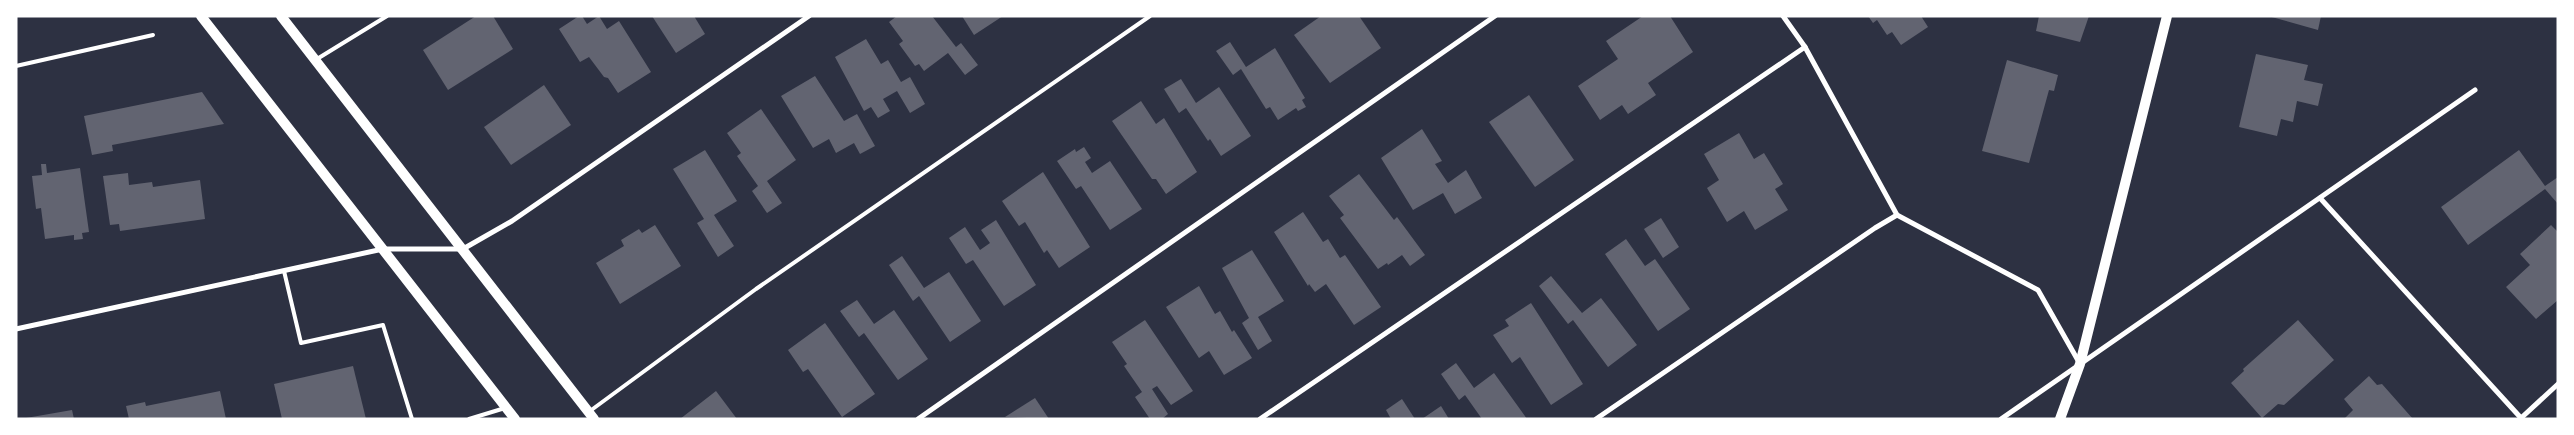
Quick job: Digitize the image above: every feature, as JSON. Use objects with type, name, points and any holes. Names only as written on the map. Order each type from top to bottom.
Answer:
[{"type":"main road","points":[[201,16],[384,249],[514,419]]},
{"type":"main road","points":[[281,16],[591,416]]},
{"type":"main road","points":[[2060,419],[2080,364],[2167,16]]},
{"type":"street","points":[[16,330],[384,249],[463,249],[512,221],[809,16]]},
{"type":"street","points":[[918,419],[1496,16]]},
{"type":"street","points":[[1783,16],[1805,47],[1897,215],[2038,290],[2080,364]]},
{"type":"street","points":[[1260,419],[1805,47]]},
{"type":"street","points":[[2001,419],[2475,90]]},
{"type":"street","points":[[2320,198],[2520,418],[2558,384]]},
{"type":"street","points":[[1596,419],[1875,228],[1897,215]]},
{"type":"lane","points":[[315,60],[387,16]]},
{"type":"lane","points":[[591,416],[756,289],[1150,16]]},
{"type":"lane","points":[[16,66],[153,35]]},
{"type":"lane","points":[[284,271],[301,343],[383,325],[412,419]]},
{"type":"lane","points":[[469,419],[506,408]]},
{"type":"building","points":[[476,16],[493,16],[513,49],[448,90],[423,50]]},
{"type":"building","points":[[582,16],[587,24],[599,16],[607,29],[619,21],[651,72],[618,93],[608,78],[604,77],[589,57],[580,62],[559,29]]},
{"type":"building","points":[[652,16],[694,16],[705,34],[676,53]]},
{"type":"building","points":[[897,16],[932,16],[956,47],[961,43],[978,65],[965,75],[948,53],[924,71],[919,64],[915,66],[899,44],[903,41],[889,22]]},
{"type":"building","points":[[962,16],[1003,16],[974,35]]},
{"type":"building","points":[[1321,16],[1359,16],[1381,48],[1330,83],[1294,35]]},
{"type":"building","points":[[1643,16],[1670,16],[1693,52],[1648,83],[1656,95],[1628,114],[1622,105],[1600,120],[1578,86],[1618,59],[1606,41]]},
{"type":"building","points":[[1868,16],[1921,16],[1928,27],[1901,45],[1892,32],[1887,35],[1877,20],[1873,23]]},
{"type":"building","points":[[2039,16],[2089,16],[2080,42],[2036,31]]},
{"type":"building","points":[[2268,16],[2321,16],[2318,30]]},
{"type":"building","points":[[866,39],[881,64],[888,60],[901,82],[910,77],[925,104],[910,113],[897,91],[883,99],[890,111],[878,118],[871,107],[864,111],[835,57]]},
{"type":"building","points":[[1230,42],[1246,67],[1275,48],[1305,98],[1302,100],[1306,107],[1298,111],[1296,108],[1278,120],[1270,107],[1266,109],[1241,69],[1233,75],[1216,51]]},
{"type":"building","points":[[2256,54],[2308,65],[2304,80],[2323,84],[2318,106],[2297,101],[2293,122],[2281,119],[2277,136],[2239,127]]},
{"type":"building","points":[[2007,60],[2058,75],[2054,91],[2049,90],[2029,163],[1982,151]]},
{"type":"building","points":[[815,76],[844,121],[857,114],[875,146],[860,154],[854,143],[836,153],[829,139],[813,148],[781,96]]},
{"type":"building","points":[[1181,79],[1196,103],[1219,87],[1251,136],[1221,156],[1210,139],[1208,141],[1186,108],[1179,113],[1164,89]]},
{"type":"building","points":[[544,85],[571,125],[511,165],[484,127]]},
{"type":"building","points":[[202,92],[224,124],[112,145],[113,151],[92,155],[84,116]]},
{"type":"building","points":[[1529,95],[1574,160],[1535,187],[1489,122]]},
{"type":"building","points":[[1141,101],[1156,124],[1164,118],[1197,172],[1166,194],[1156,179],[1152,179],[1112,121]]},
{"type":"building","points":[[761,109],[796,160],[767,181],[782,203],[767,213],[752,191],[758,186],[737,156],[741,153],[727,133]]},
{"type":"building","points":[[1422,129],[1442,161],[1435,164],[1448,183],[1466,170],[1482,198],[1455,214],[1443,193],[1413,210],[1381,158]]},
{"type":"building","points":[[1739,133],[1754,159],[1764,153],[1783,184],[1775,189],[1788,210],[1755,230],[1744,211],[1727,222],[1707,188],[1719,180],[1704,154]]},
{"type":"building","points":[[1084,147],[1091,158],[1085,162],[1092,173],[1110,161],[1142,209],[1110,230],[1081,186],[1076,189],[1057,161],[1075,149],[1076,152]]},
{"type":"building","points":[[705,150],[737,201],[714,215],[734,246],[718,257],[697,223],[704,219],[673,169]]},
{"type":"building","points":[[2519,150],[2545,186],[2558,177],[2558,204],[2545,189],[2468,245],[2441,207]]},
{"type":"building","points":[[41,164],[46,164],[47,173],[80,168],[89,232],[82,233],[83,239],[74,240],[74,235],[45,239],[41,208],[36,209],[32,176],[42,175]]},
{"type":"building","points":[[1043,172],[1090,247],[1059,268],[1047,250],[1044,253],[1025,222],[1019,226],[1002,201]]},
{"type":"building","points":[[128,173],[129,185],[152,182],[153,187],[200,180],[205,219],[120,231],[119,224],[110,225],[103,176]]},
{"type":"building","points":[[1359,174],[1394,220],[1397,217],[1425,255],[1410,266],[1402,255],[1388,265],[1387,263],[1378,269],[1340,218],[1344,215],[1329,196]]},
{"type":"building","points":[[1303,212],[1323,242],[1328,239],[1340,258],[1345,255],[1381,307],[1354,325],[1326,284],[1315,292],[1309,284],[1308,286],[1274,232]]},
{"type":"building","points":[[1661,218],[1679,247],[1663,258],[1644,229]]},
{"type":"building","points":[[996,220],[1036,285],[1004,306],[973,260],[966,264],[949,238],[965,227],[980,250],[990,243],[981,230]]},
{"type":"building","points":[[655,225],[681,266],[620,304],[596,263],[624,246],[621,240],[639,229],[642,233]]},
{"type":"building","points":[[2551,225],[2558,232],[2558,300],[2536,319],[2506,287],[2530,265],[2520,254]]},
{"type":"building","points":[[1626,239],[1645,266],[1655,259],[1690,309],[1658,331],[1605,254]]},
{"type":"building","points":[[1252,250],[1284,301],[1258,317],[1272,341],[1258,350],[1242,323],[1249,318],[1222,268]]},
{"type":"building","points":[[902,256],[924,288],[949,272],[981,321],[950,342],[919,296],[913,301],[889,265]]},
{"type":"building","points":[[1551,276],[1582,313],[1601,298],[1637,345],[1608,367],[1573,320],[1568,324],[1539,286]]},
{"type":"building","points":[[1199,286],[1215,314],[1220,311],[1232,332],[1234,330],[1252,358],[1224,375],[1209,351],[1199,358],[1166,307]]},
{"type":"building","points":[[857,300],[874,324],[894,310],[928,359],[898,380],[864,333],[859,337],[840,311]]},
{"type":"building","points":[[1531,303],[1583,384],[1551,405],[1520,357],[1512,363],[1493,335],[1509,326],[1505,320]]},
{"type":"building","points":[[1145,320],[1193,391],[1171,405],[1157,386],[1152,389],[1168,414],[1162,419],[1150,419],[1135,397],[1142,392],[1124,366],[1127,364],[1112,342]]},
{"type":"building","points":[[2298,320],[2334,360],[2284,405],[2278,404],[2262,418],[2231,383],[2244,371],[2243,369]]},
{"type":"building","points":[[825,323],[875,394],[842,417],[808,369],[803,372],[788,350]]},
{"type":"building","points":[[1456,363],[1474,388],[1494,373],[1527,419],[1482,419],[1465,395],[1459,400],[1441,374]]},
{"type":"building","points":[[353,366],[366,419],[282,419],[274,384]]},
{"type":"building","points":[[2369,376],[2377,385],[2382,384],[2413,419],[2344,419],[2353,410],[2344,399]]},
{"type":"building","points":[[220,391],[226,419],[129,419],[126,406],[145,402],[146,406]]},
{"type":"building","points":[[716,391],[737,419],[680,419]]},
{"type":"building","points":[[1035,398],[1049,419],[1005,417]]},
{"type":"building","points":[[1402,399],[1415,419],[1391,419],[1386,410]]},
{"type":"building","points":[[1441,406],[1449,419],[1422,419]]},
{"type":"building","points":[[72,410],[74,419],[26,419],[26,418]]}]
